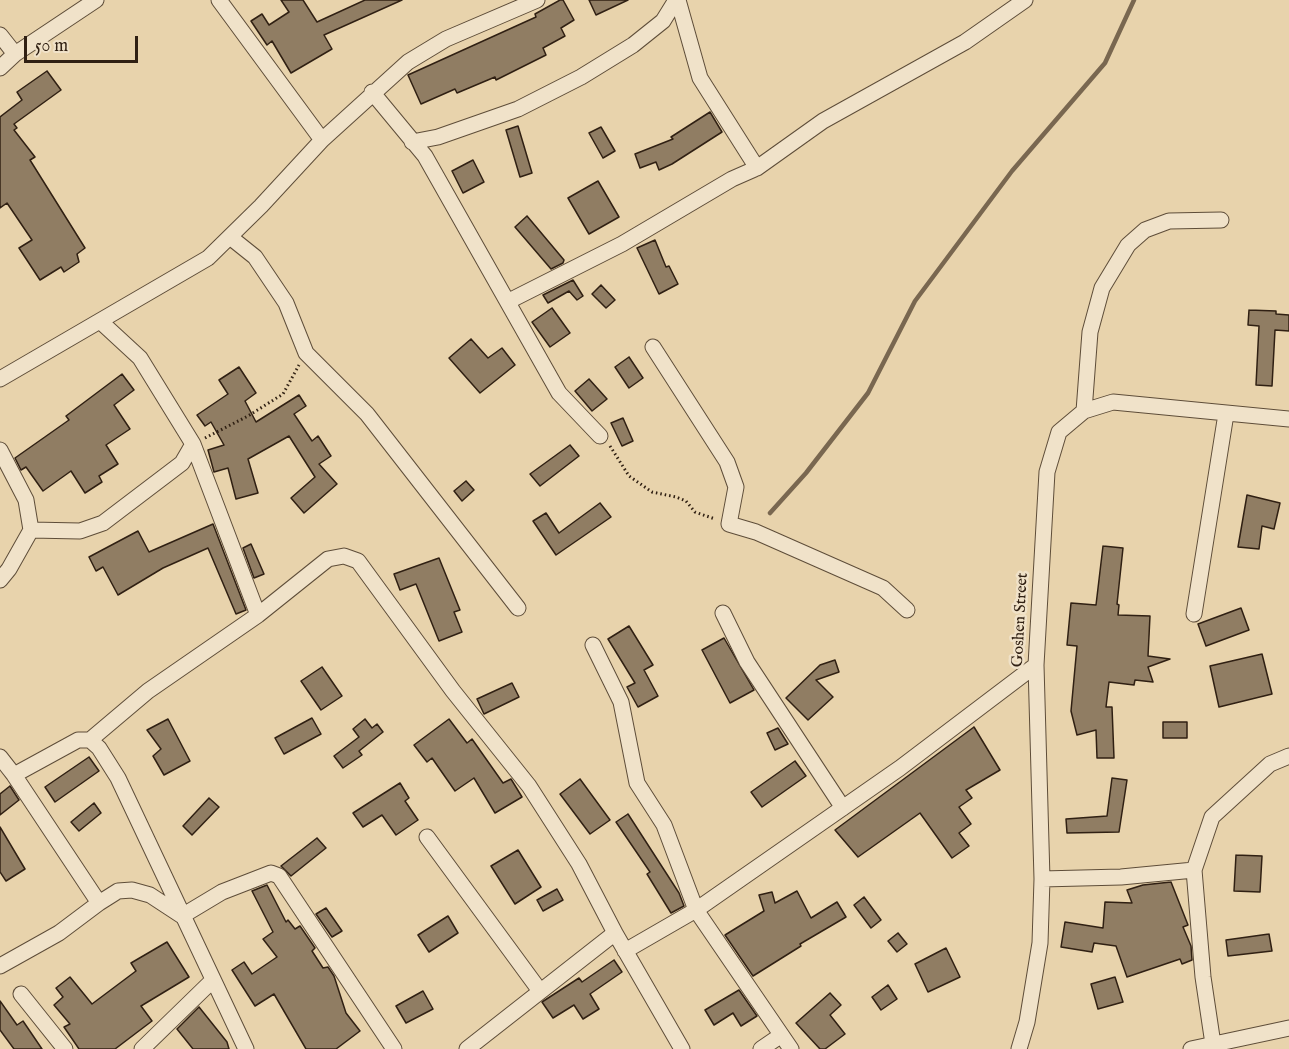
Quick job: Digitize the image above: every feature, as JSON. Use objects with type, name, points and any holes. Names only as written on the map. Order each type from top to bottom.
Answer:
[{"type":"street","points":[[0,68],[15,54],[96,0]]},
{"type":"street","points":[[219,0],[322,140]]},
{"type":"street","points":[[0,379],[208,258],[322,140],[372,92],[408,62],[446,39],[537,0]]},
{"type":"street","points":[[411,142],[438,136],[518,109],[581,77],[663,21],[677,0]]},
{"type":"street","points":[[677,0],[700,78],[758,168]]},
{"type":"street","points":[[509,301],[622,244],[732,179],[758,168],[823,121],[966,42],[1025,0]]},
{"type":"street","points":[[0,35],[15,54]]},
{"type":"street","points":[[372,92],[411,142],[425,156],[559,393],[600,436]]},
{"type":"street","points":[[1084,411],[1090,332],[1102,288],[1128,245],[1145,230],[1168,221],[1221,220]]},
{"type":"street","points":[[230,237],[255,257],[286,303],[306,353],[368,414],[518,608]]},
{"type":"street","points":[[101,322],[140,358],[193,444],[258,615]]},
{"type":"street","points":[[653,347],[727,462],[736,486],[729,524],[756,532],[883,588],[907,610]]},
{"type":"street","name":"Goshen Street","points":[[1019,1049],[1027,1022],[1040,943],[1042,879],[1036,665],[1047,472],[1059,432],[1084,411],[1113,402],[1289,420]]},
{"type":"street","points":[[1194,614],[1226,414]]},
{"type":"street","points":[[31,530],[80,531],[103,524],[182,463],[193,444]]},
{"type":"street","points":[[0,450],[26,500],[31,530],[9,569],[0,580]]},
{"type":"street","points":[[90,740],[148,691],[258,615],[328,559],[344,556],[358,561],[453,691],[530,786],[579,864],[615,933],[682,1049]]},
{"type":"street","points":[[723,613],[747,662],[843,808]]},
{"type":"street","points":[[593,645],[621,702],[637,783],[664,825],[696,910],[791,1049]]},
{"type":"street","points":[[626,951],[696,910],[843,808],[1036,665]]},
{"type":"street","points":[[14,775],[78,740],[90,740],[99,747],[118,778],[246,1049]]},
{"type":"street","points":[[1213,1044],[1203,977],[1194,870],[1212,817],[1270,764],[1289,756]]},
{"type":"street","points":[[0,757],[99,903]]},
{"type":"street","points":[[427,837],[540,991]]},
{"type":"street","points":[[1042,879],[1121,877],[1194,870]]},
{"type":"street","points":[[182,916],[222,892],[271,873],[279,876],[394,1049]]},
{"type":"street","points":[[0,966],[59,933],[118,891],[132,890],[150,895],[182,916]]},
{"type":"street","points":[[467,1049],[615,933]]},
{"type":"street","points":[[142,1049],[213,980]]},
{"type":"street","points":[[21,994],[65,1049]]},
{"type":"street","points":[[1191,1049],[1289,1028]]},
{"type":"street","points":[[761,1049],[780,1036]]},
{"type":"path","points":[[193,444],[248,416],[283,394],[306,353]]},
{"type":"path","points":[[600,436],[616,452],[629,476],[652,492],[686,501],[695,512],[729,524]]},
{"type":"building","points":[[281,0],[303,0],[317,22],[365,0],[402,0],[324,35],[332,49],[291,73],[272,41],[267,45],[251,21],[262,14],[269,25],[289,12]]},
{"type":"building","points":[[563,0],[574,20],[561,28],[565,36],[543,48],[546,55],[496,80],[495,77],[457,93],[455,89],[421,104],[408,75],[536,17],[535,14]]},
{"type":"building","points":[[589,0],[628,0],[596,15]]},
{"type":"building","points":[[47,71],[61,90],[14,124],[17,128],[14,130],[35,157],[30,160],[85,248],[77,254],[79,262],[64,272],[61,267],[40,280],[19,248],[32,240],[7,203],[0,208],[0,117],[22,100],[17,92]]},
{"type":"building","points":[[710,112],[722,132],[659,170],[656,162],[640,168],[635,154],[673,139],[671,137]]},
{"type":"building","points":[[518,126],[532,173],[520,177],[506,130]]},
{"type":"building","points":[[601,127],[615,151],[603,158],[589,133]]},
{"type":"building","points":[[473,160],[484,182],[463,193],[452,171]]},
{"type":"building","points":[[598,181],[619,217],[589,234],[568,198]]},
{"type":"building","points":[[527,216],[564,260],[563,263],[551,269],[515,227]]},
{"type":"building","points":[[655,240],[666,267],[669,266],[678,284],[659,294],[637,248]]},
{"type":"building","points":[[573,280],[583,296],[577,300],[569,291],[548,303],[543,295]]},
{"type":"building","points":[[601,285],[615,300],[606,308],[592,294]]},
{"type":"building","points":[[552,308],[570,333],[550,347],[532,322]]},
{"type":"building","points":[[1249,310],[1276,311],[1276,314],[1289,315],[1289,331],[1275,330],[1272,386],[1256,385],[1259,326],[1248,325]]},
{"type":"building","points":[[471,339],[488,358],[502,348],[515,365],[480,393],[449,358]]},
{"type":"building","points":[[629,357],[643,378],[629,388],[615,367]]},
{"type":"building","points":[[239,367],[256,393],[245,401],[256,422],[299,395],[306,406],[294,414],[312,441],[318,436],[331,456],[319,464],[337,484],[304,513],[291,498],[315,477],[289,436],[248,459],[258,493],[236,499],[228,468],[214,472],[208,450],[224,445],[211,422],[205,426],[197,415],[228,394],[219,380]]},
{"type":"building","points":[[122,374],[134,390],[114,405],[130,429],[106,445],[118,464],[99,476],[102,482],[85,493],[71,471],[43,491],[26,467],[21,470],[15,458],[69,420],[66,416]]},
{"type":"building","points":[[589,379],[607,399],[592,411],[575,391]]},
{"type":"building","points":[[623,418],[633,441],[622,446],[611,423]]},
{"type":"building","points":[[570,445],[579,456],[540,486],[530,474]]},
{"type":"building","points":[[466,481],[474,490],[462,501],[454,491]]},
{"type":"building","points":[[1247,495],[1280,503],[1274,529],[1262,526],[1259,549],[1238,547]]},
{"type":"building","points":[[600,503],[611,517],[556,555],[533,521],[546,513],[559,533]]},
{"type":"building","points":[[213,524],[246,610],[236,614],[208,548],[163,568],[118,595],[103,567],[96,571],[89,557],[138,531],[149,552]]},
{"type":"building","points":[[251,544],[264,574],[254,578],[243,548]]},
{"type":"building","points":[[1103,546],[1123,548],[1117,604],[1119,605],[1118,615],[1150,616],[1148,656],[1170,659],[1148,667],[1153,682],[1135,680],[1134,685],[1109,682],[1106,707],[1112,707],[1114,758],[1097,758],[1096,730],[1077,735],[1071,711],[1077,646],[1067,645],[1071,603],[1096,605]]},
{"type":"building","points":[[439,558],[460,610],[454,612],[462,632],[439,641],[416,584],[400,590],[394,574]]},
{"type":"building","points":[[1241,608],[1249,630],[1206,646],[1198,624]]},
{"type":"building","points":[[629,626],[653,665],[644,670],[658,696],[638,707],[627,687],[635,683],[608,639]]},
{"type":"building","points":[[724,638],[754,690],[730,703],[702,650]]},
{"type":"building","points":[[1262,654],[1272,694],[1219,707],[1210,666]]},
{"type":"building","points":[[835,660],[839,672],[816,680],[833,697],[808,720],[786,698],[820,665]]},
{"type":"building","points":[[322,667],[342,696],[321,710],[301,681]]},
{"type":"building","points":[[512,683],[519,697],[484,714],[477,699]]},
{"type":"building","points":[[312,718],[321,734],[284,754],[275,738]]},
{"type":"building","points":[[168,719],[190,761],[164,775],[153,756],[161,749],[147,730]]},
{"type":"building","points":[[365,719],[372,728],[377,724],[383,732],[359,751],[362,755],[343,768],[334,756],[359,737],[353,729]]},
{"type":"building","points":[[449,719],[467,743],[472,739],[503,783],[511,779],[522,797],[495,813],[474,778],[455,791],[432,758],[427,762],[414,745]]},
{"type":"building","points":[[1163,722],[1187,722],[1187,738],[1163,738]]},
{"type":"building","points":[[974,727],[1000,770],[966,790],[972,798],[959,807],[971,824],[959,833],[969,846],[952,858],[920,813],[858,857],[835,830]]},
{"type":"building","points":[[778,728],[788,744],[775,750],[767,733]]},
{"type":"building","points":[[89,757],[99,771],[55,802],[45,787]]},
{"type":"building","points":[[795,761],[806,776],[762,807],[751,792]]},
{"type":"building","points":[[1112,778],[1127,780],[1119,832],[1067,833],[1066,819],[1107,816]]},
{"type":"building","points":[[580,779],[610,820],[590,834],[560,794]]},
{"type":"building","points":[[400,783],[409,798],[405,801],[418,820],[396,835],[382,815],[363,827],[353,813]]},
{"type":"building","points":[[10,786],[19,800],[0,815],[0,794]]},
{"type":"building","points":[[209,798],[219,807],[192,835],[183,826]]},
{"type":"building","points":[[94,803],[101,813],[79,831],[71,822]]},
{"type":"building","points":[[628,814],[679,893],[684,906],[671,913],[647,874],[650,872],[616,822]]},
{"type":"building","points":[[0,827],[25,869],[6,881],[0,872]]},
{"type":"building","points":[[317,838],[326,848],[291,876],[281,866]]},
{"type":"building","points":[[518,850],[541,887],[515,904],[491,866]]},
{"type":"building","points":[[1236,855],[1262,856],[1260,892],[1234,891]]},
{"type":"building","points":[[1171,882],[1188,925],[1183,927],[1191,946],[1192,960],[1182,964],[1180,959],[1127,977],[1116,946],[1094,943],[1092,952],[1061,947],[1065,922],[1103,928],[1105,902],[1132,903],[1127,890],[1143,885]]},
{"type":"building","points":[[267,885],[286,922],[288,920],[295,929],[300,926],[315,948],[312,951],[323,968],[328,967],[334,976],[346,1013],[360,1031],[336,1049],[306,1049],[274,994],[255,1006],[232,970],[244,962],[252,974],[277,957],[263,939],[273,932],[252,891]]},
{"type":"building","points":[[557,889],[563,900],[543,911],[537,900]]},
{"type":"building","points":[[797,891],[811,918],[837,902],[846,917],[800,944],[801,946],[753,976],[725,935],[764,911],[759,895],[772,892],[775,903]]},
{"type":"building","points":[[864,897],[881,920],[871,928],[854,905]]},
{"type":"building","points":[[326,908],[342,931],[332,937],[316,914]]},
{"type":"building","points":[[448,916],[458,933],[429,952],[418,935]]},
{"type":"building","points":[[898,933],[907,944],[897,952],[888,941]]},
{"type":"building","points":[[1269,934],[1272,951],[1228,956],[1226,940]]},
{"type":"building","points":[[167,942],[189,977],[141,1006],[152,1021],[115,1049],[79,1049],[64,1027],[70,1024],[54,1005],[63,997],[56,988],[70,977],[92,1004],[136,971],[131,963]]},
{"type":"building","points":[[946,948],[960,977],[928,992],[915,964]]},
{"type":"building","points":[[614,960],[622,972],[590,994],[599,1009],[583,1019],[574,1005],[553,1018],[542,1002],[579,978],[582,982]]},
{"type":"building","points":[[1115,977],[1123,1002],[1098,1009],[1091,984]]},
{"type":"building","points":[[888,985],[897,999],[881,1010],[872,997]]},
{"type":"building","points":[[739,990],[757,1016],[741,1026],[733,1013],[714,1025],[705,1010]]},
{"type":"building","points":[[423,991],[433,1009],[406,1023],[396,1006]]},
{"type":"building","points":[[830,993],[841,1005],[830,1015],[845,1034],[825,1049],[820,1049],[796,1023]]},
{"type":"building","points":[[0,1001],[17,1025],[23,1021],[42,1049],[14,1049],[0,1030]]},
{"type":"building","points":[[199,1007],[227,1042],[229,1049],[193,1049],[177,1029]]},
{"type":"waterway","points":[[770,513],[806,473],[868,393],[915,301],[1012,171],[1105,63],[1134,0]]}]
